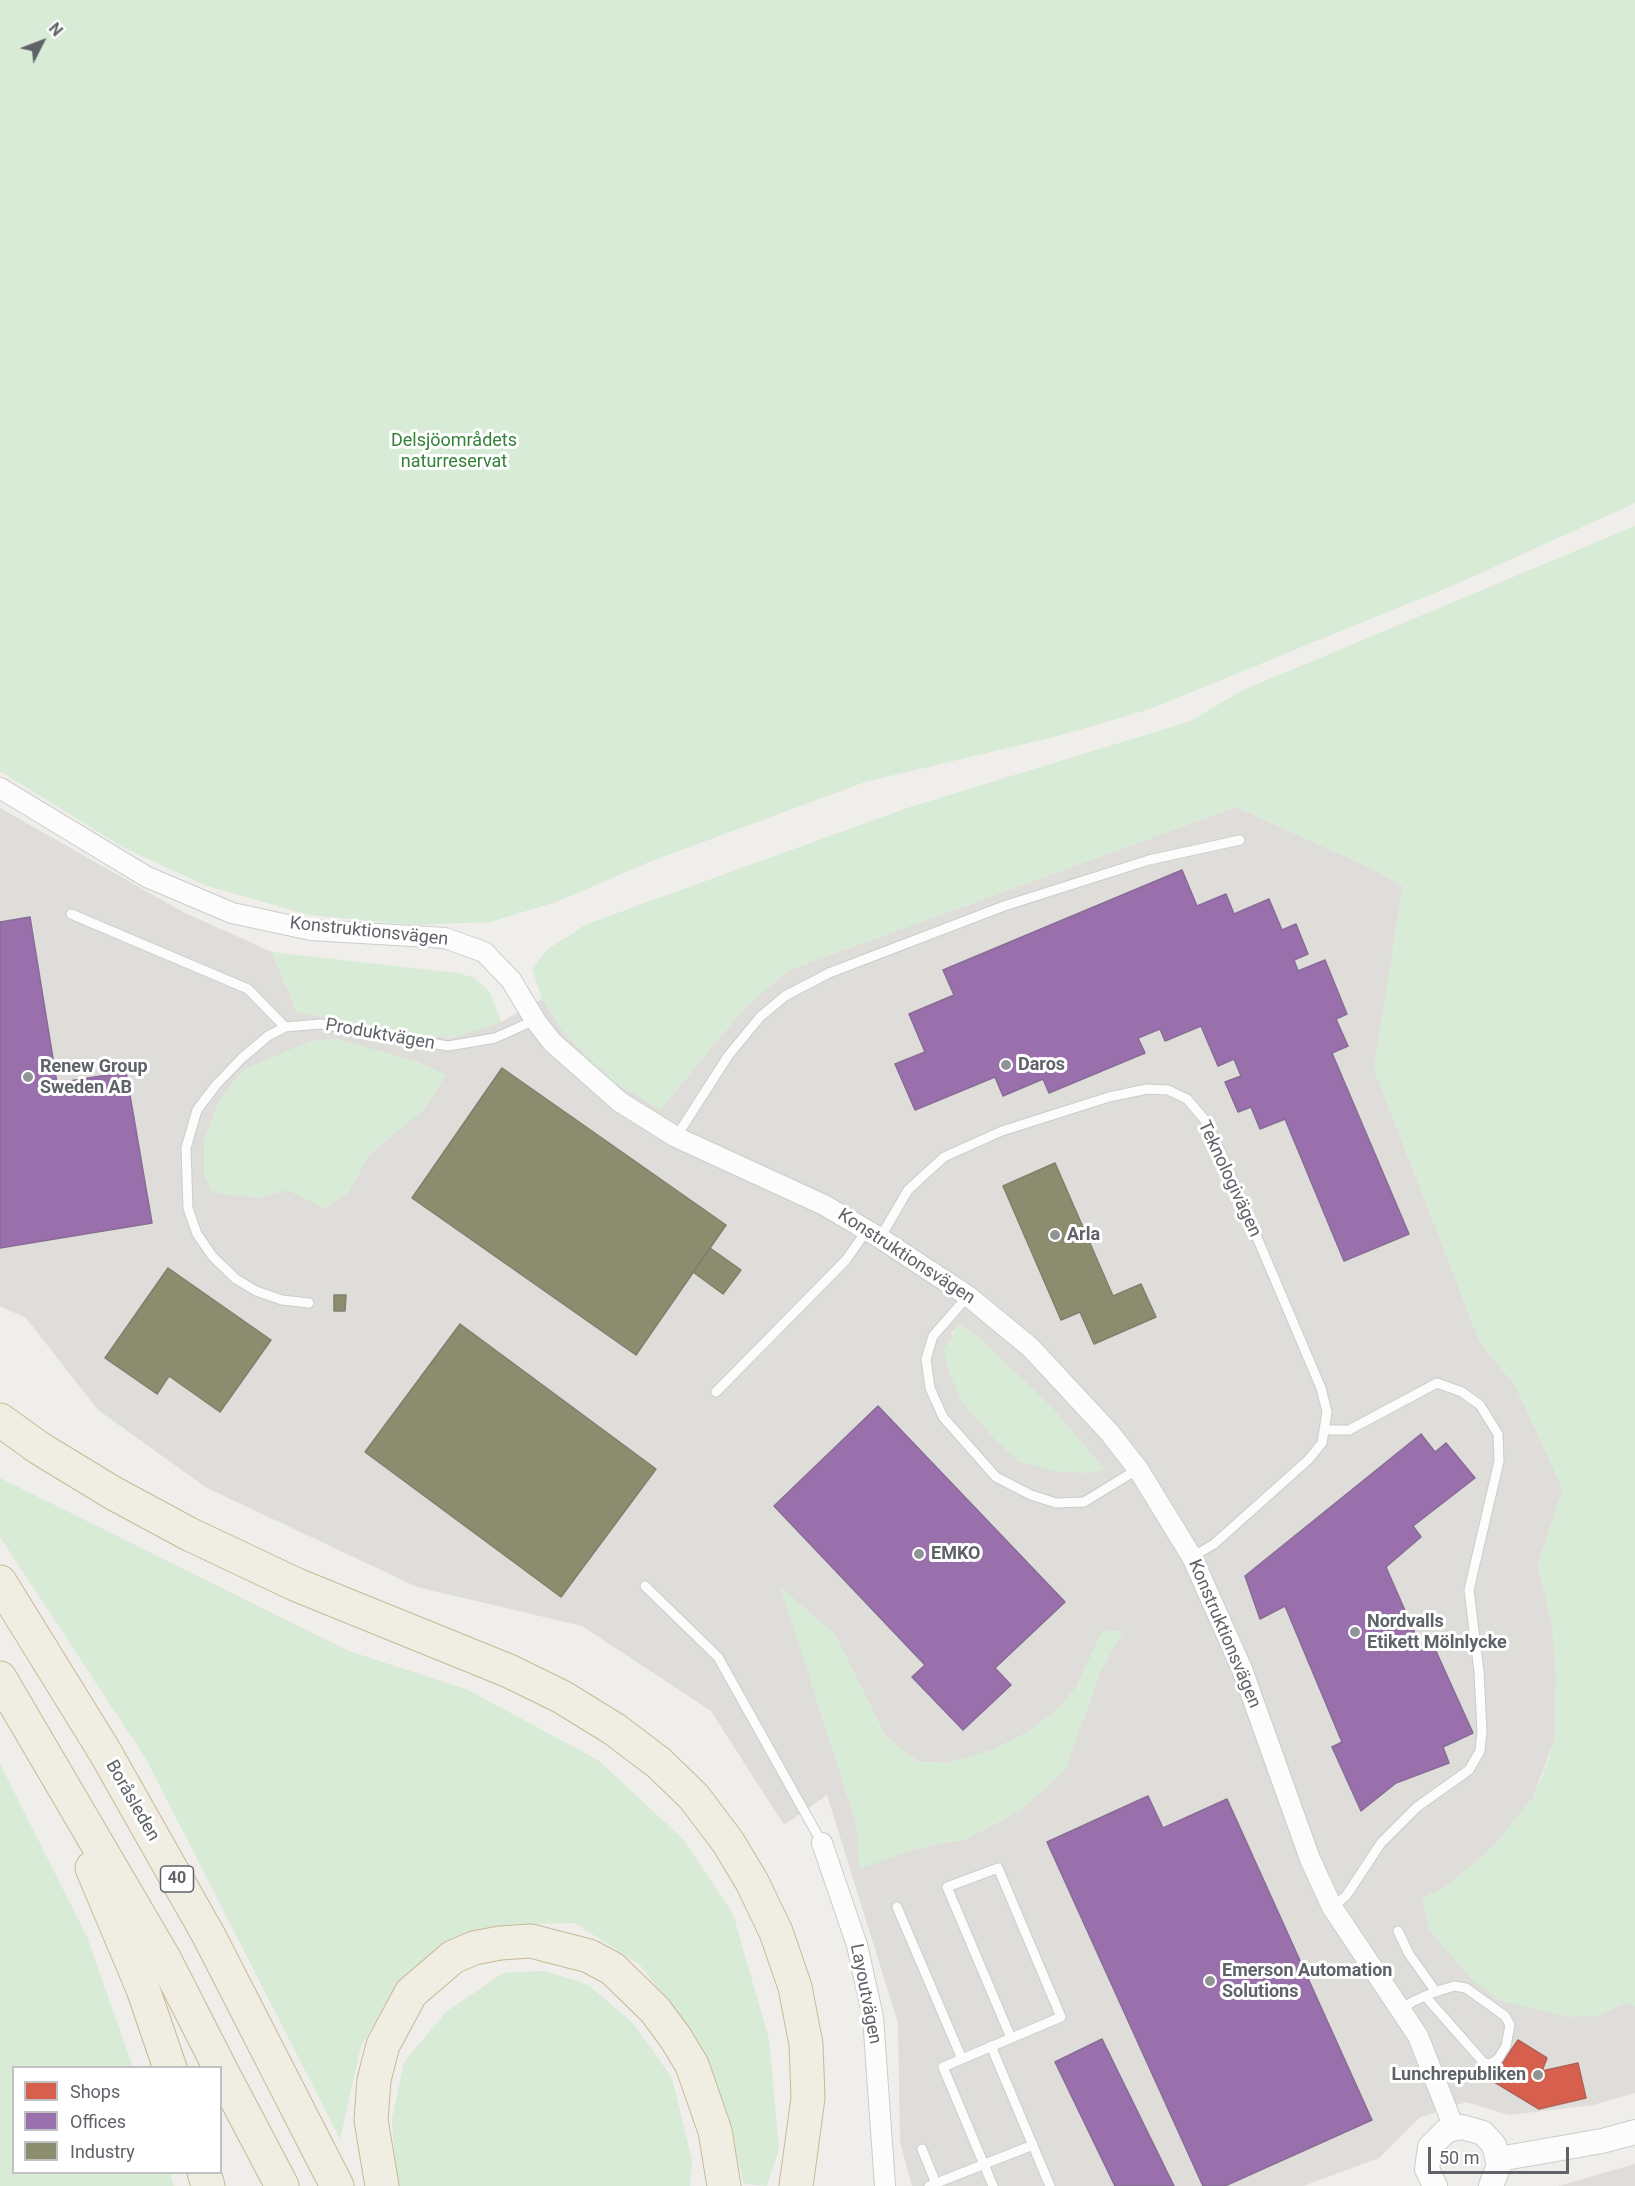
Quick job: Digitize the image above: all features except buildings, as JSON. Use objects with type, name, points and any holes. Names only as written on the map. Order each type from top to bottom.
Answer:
[{"type":"highway","points":[[0,1420],[39,1448],[113,1493],[189,1534],[297,1585],[509,1671],[562,1697],[614,1729],[659,1763],[694,1797],[728,1842],[752,1882],[776,1932],[795,1987],[806,2044],[808,2098],[796,2186]]},
{"type":"highway","name":"Boråsleden","points":[[0,1582],[105,1752],[209,1936],[337,2186]]},
{"type":"highway","points":[[0,1678],[164,1959],[219,2066]]},
{"type":"highway","points":[[40,1744],[143,1989],[171,2066]]},
{"type":"highway","points":[[382,2186],[371,2120],[374,2080],[383,2045],[411,1993],[453,1957],[474,1948],[500,1942],[531,1941],[589,1956],[613,1970],[655,2010],[692,2065],[715,2131],[724,2186]]},
{"type":"highway","points":[[222,2072],[282,2186]]},
{"type":"street","name":"Konstruktionsvägen","points":[[0,788],[147,877],[232,913],[311,930],[446,938],[484,952],[499,965],[552,1042],[620,1102],[676,1137],[824,1204],[874,1234],[968,1296],[1055,1372],[1099,1420],[1138,1469],[1192,1557],[1242,1670],[1310,1859],[1332,1907],[1401,2009],[1429,2059],[1454,2128]]},
{"type":"street","name":"Layoutvägen","points":[[822,1843],[857,1945],[873,2017],[885,2186]]},
{"type":"street","points":[[1426,2183],[1426,2162],[1430,2147],[1440,2135],[1454,2128],[1470,2127],[1483,2133],[1494,2145],[1499,2159],[1498,2172],[1491,2186]]},
{"type":"street","points":[[1499,2159],[1602,2141],[1635,2132]]},
{"type":"lane","points":[[676,1137],[728,1056],[760,1017],[794,991],[828,973],[1004,906],[1149,860],[1240,840]]},
{"type":"lane","points":[[72,914],[248,989],[285,1027]]},
{"type":"lane","name":"Produktvägen","points":[[309,1303],[282,1300],[256,1291],[236,1279],[213,1257],[197,1234],[188,1209],[186,1148],[197,1110],[242,1058],[268,1036],[285,1027],[321,1024],[448,1046],[495,1038],[535,1020]]},
{"type":"lane","name":"Teknologivägen","points":[[716,1392],[874,1234],[908,1190],[944,1157],[1002,1131],[1109,1097],[1147,1089],[1168,1090],[1187,1100],[1204,1119],[1222,1155],[1321,1388],[1327,1412],[1322,1443],[1308,1460],[1214,1544],[1192,1557]]},
{"type":"lane","points":[[968,1296],[933,1336],[926,1359],[930,1388],[943,1417],[996,1477],[1031,1495],[1056,1503],[1084,1502],[1138,1469]]},
{"type":"lane","points":[[1325,1430],[1349,1430],[1437,1383],[1462,1392],[1480,1405],[1498,1434],[1499,1461],[1469,1590],[1479,1672],[1482,1731],[1480,1751],[1469,1770],[1417,1807],[1381,1843],[1346,1896],[1332,1907]]},
{"type":"lane","points":[[645,1586],[718,1657],[822,1843]]},
{"type":"lane","points":[[993,2186],[943,2067],[1061,2017],[998,1868],[947,1887],[1011,2038]]},
{"type":"lane","points":[[897,1907],[962,2059]]},
{"type":"lane","points":[[1398,1931],[1409,1954],[1436,1992]]},
{"type":"lane","points":[[1401,2009],[1425,1996],[1454,1986],[1466,1988],[1504,2016],[1510,2025],[1509,2035],[1498,2059],[1490,2064],[1484,2063],[1425,1996]]},
{"type":"lane","points":[[991,2046],[1050,2186]]},
{"type":"lane","points":[[922,2149],[934,2185],[1033,2145]]},
{"type":"shaded area","points":[[1236,807],[1369,867],[1403,886],[1374,1069],[1480,1342],[1515,1385],[1563,1489],[1538,1565],[1552,1624],[1556,1672],[1555,1738],[1533,1798],[1492,1848],[1446,1887],[1423,1898],[1429,1929],[1473,1981],[1596,2016],[1625,2003],[1635,2006],[1635,2093],[1593,2105],[1509,2115],[1466,2102],[1419,2118],[1379,2158],[1303,2186],[912,2186],[900,2142],[898,2023],[827,1795],[784,1825],[711,1711],[582,1626],[417,1587],[207,1488],[98,1410],[26,1318],[0,1306],[0,808],[185,913],[272,952],[297,1012],[453,1038],[501,1022],[542,999],[565,1034],[660,1110],[744,1008],[789,970]],"holes":[[[338,1039],[368,1049],[386,1141],[369,1154],[349,1191],[325,1208],[288,1190],[204,1141],[219,1101],[244,1069]],[[960,1324],[986,1344],[1052,1408],[1104,1469],[1020,1462],[995,1439],[960,1399],[952,1333]],[[781,1588],[835,1635],[885,1736],[918,1762],[948,1763],[992,1750],[1026,1733],[1054,1713],[1076,1688],[1103,1630],[1122,1632],[1100,1672],[1066,1768],[1021,1810],[966,1839],[919,1848],[860,1868],[856,1822]]]},
{"type":"shaded area","points":[[1635,2164],[1635,2186],[1558,2186]]},
{"type":"green space","name":"Delsjöområdets naturreservat","points":[[0,0],[1635,0],[1635,503],[1461,582],[1150,709],[1058,736],[865,782],[649,862],[556,902],[490,922],[412,925],[309,915],[207,886],[124,848],[0,771]]},
{"type":"green space","points":[[1635,526],[1635,2006],[1625,2003],[1596,2016],[1567,2017],[1501,2001],[1473,1981],[1429,1929],[1423,1898],[1446,1887],[1492,1848],[1533,1798],[1543,1775],[1555,1738],[1556,1672],[1552,1624],[1538,1565],[1563,1489],[1515,1385],[1480,1342],[1374,1069],[1403,886],[1369,867],[1236,807],[789,970],[744,1008],[660,1110],[606,1077],[565,1034],[542,999],[532,968],[548,949],[587,924],[907,808],[1191,721],[1241,691]]},
{"type":"green space","points":[[272,952],[458,973],[475,978],[490,992],[501,1022],[454,1038],[408,1034],[297,1012]]},
{"type":"green space","points":[[338,1039],[419,1062],[446,1075],[424,1110],[369,1154],[349,1191],[325,1208],[288,1190],[260,1198],[213,1193],[204,1176],[204,1141],[219,1101],[244,1069],[311,1041]]},
{"type":"green space","points":[[960,1324],[986,1344],[1052,1408],[1105,1470],[1086,1473],[1054,1471],[1020,1462],[995,1439],[960,1399],[950,1374],[943,1350]]},
{"type":"green space","points":[[0,1478],[349,1651],[468,1690],[598,1760],[683,1839],[733,1914],[769,2039],[779,2149],[767,2186],[744,2184],[728,2120],[688,2027],[640,1965],[575,1923],[505,1925],[439,1949],[397,1984],[361,2046],[340,2139],[146,1759],[0,1537]]},
{"type":"green space","points":[[780,1586],[835,1635],[885,1736],[918,1762],[948,1763],[992,1750],[1026,1733],[1054,1713],[1076,1688],[1103,1630],[1122,1632],[1100,1672],[1066,1768],[1021,1810],[966,1839],[919,1848],[860,1869],[856,1822]]},
{"type":"green space","points":[[0,1764],[87,1937],[133,2066],[12,2066],[12,2174],[170,2174],[174,2186],[0,2186]]},
{"type":"green space","points":[[544,1971],[587,1984],[633,2023],[672,2078],[692,2160],[690,2186],[396,2186],[392,2119],[404,2062],[446,2012],[503,1973]]},
{"type":"place","name":"Daros","points":[[1006,1065]]},
{"type":"place","name":"Renew Group Sweden AB","points":[[28,1077]]},
{"type":"place","name":"Arla","points":[[1055,1235]]},
{"type":"place","name":"EMKO","points":[[919,1554]]},
{"type":"place","name":"Nordvalls Etikett Mölnlycke","points":[[1355,1632]]},
{"type":"place","name":"Emerson Automation Solutions","points":[[1210,1981]]},
{"type":"place","name":"Lunchrepubliken","points":[[1538,2075]]}]
